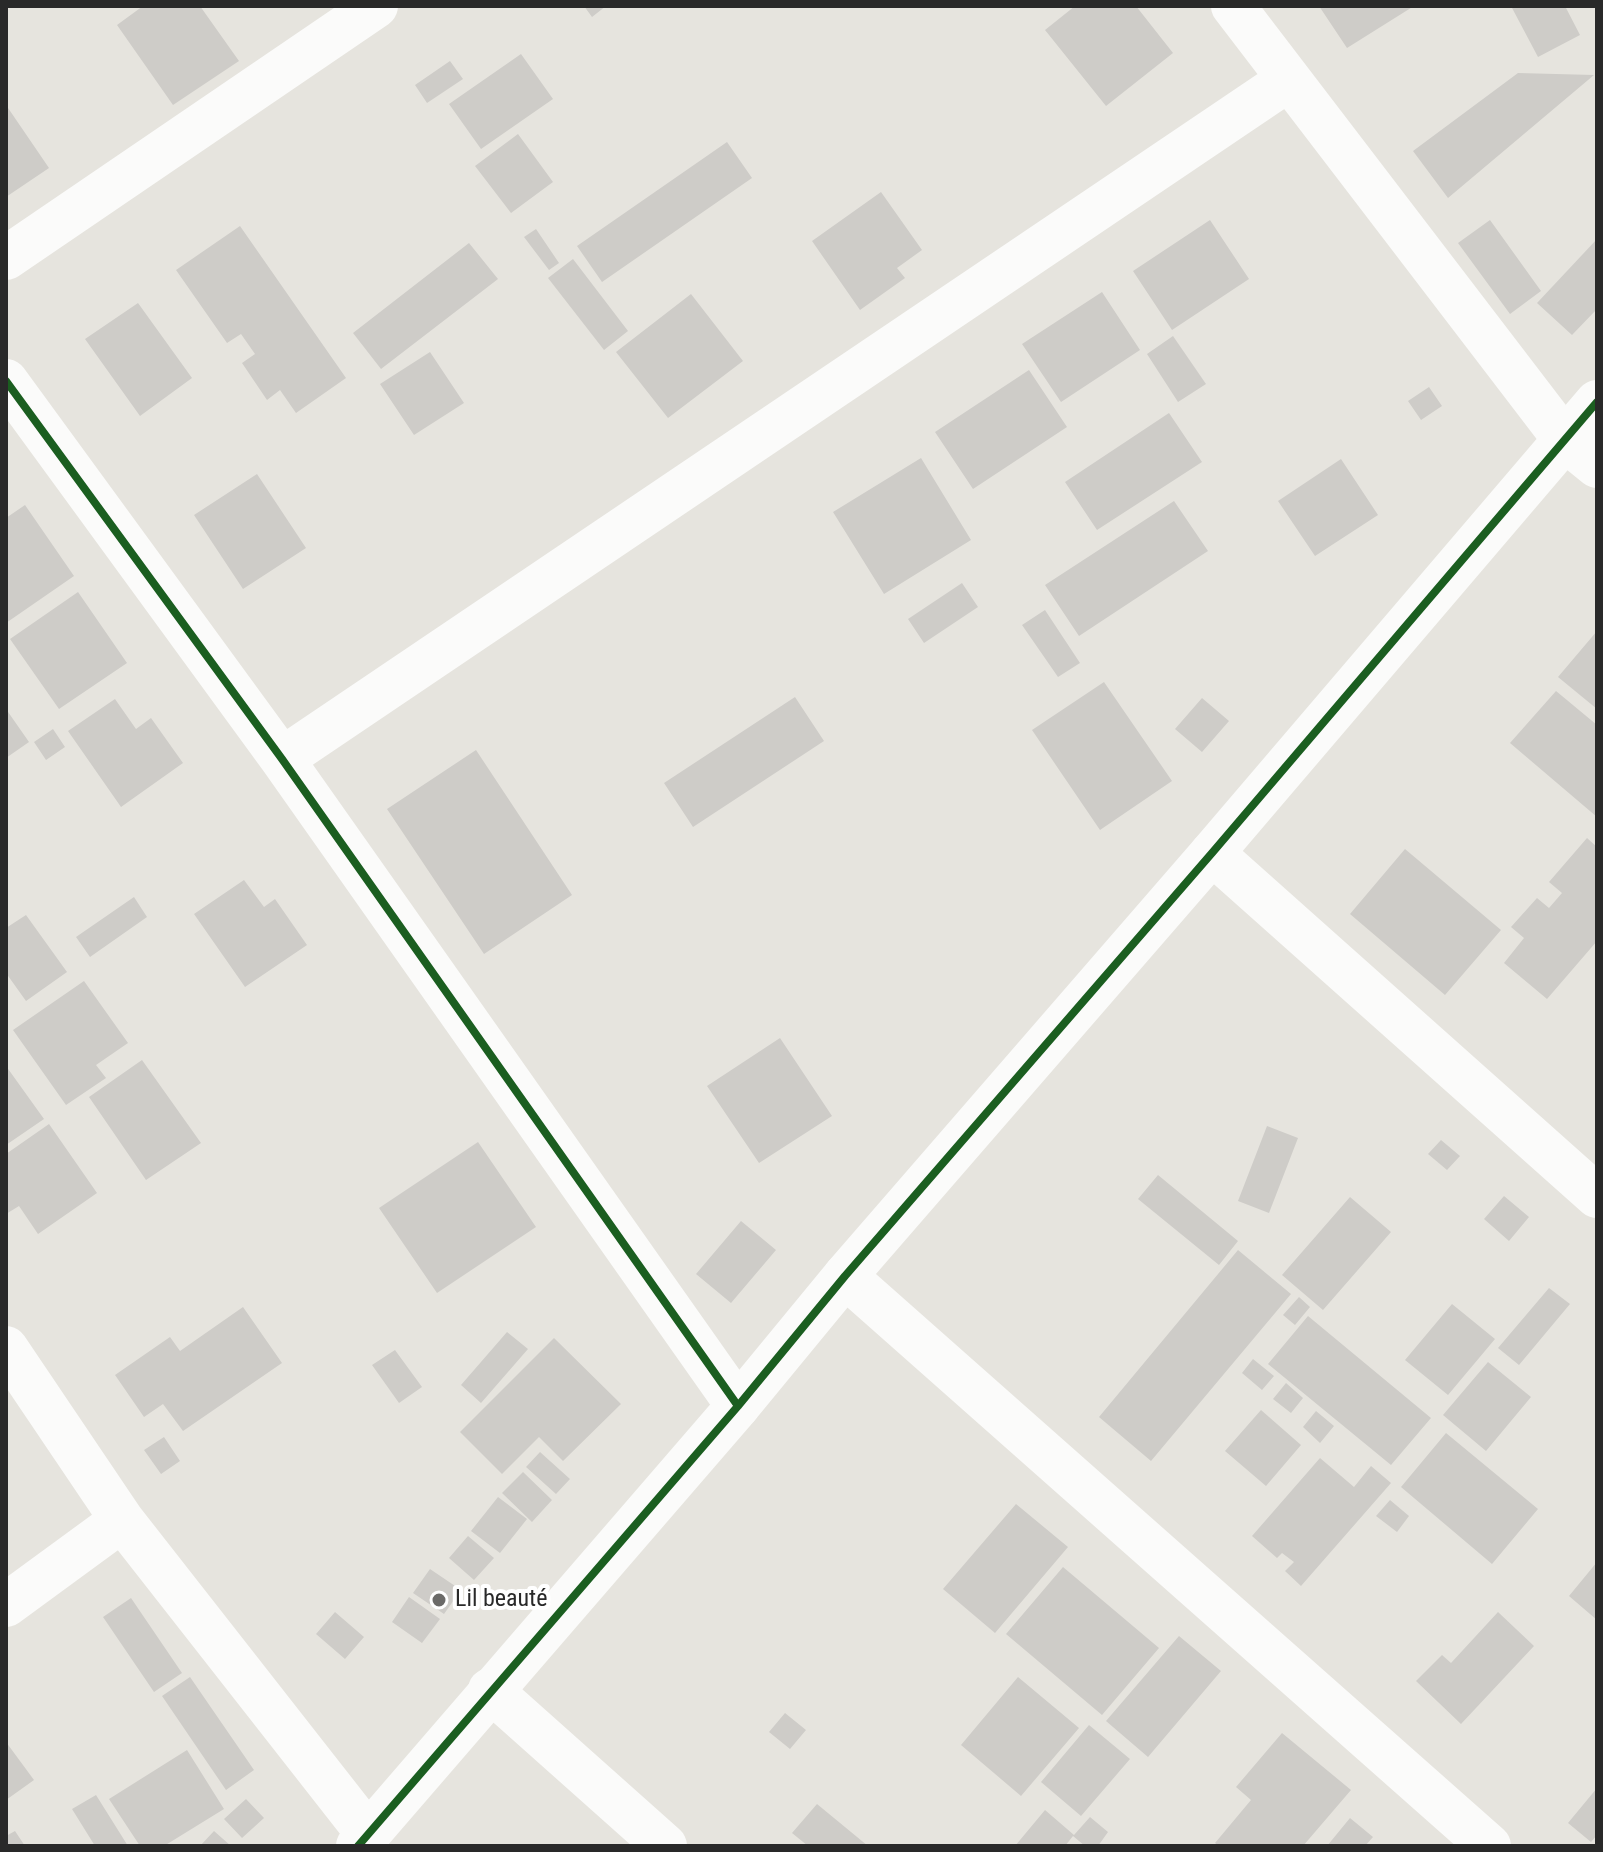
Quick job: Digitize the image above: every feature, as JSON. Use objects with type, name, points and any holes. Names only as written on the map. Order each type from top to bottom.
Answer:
[{"type":"street","points":[[6,258],[376,6]]},
{"type":"street","points":[[1233,6],[1581,453]]},
{"type":"street","points":[[282,759],[1288,80]]},
{"type":"street","points":[[6,381],[282,759],[738,1406]]},
{"type":"street","points":[[6,1348],[122,1520],[363,1840],[1212,853],[1581,453],[1597,402]]},
{"type":"street","points":[[1212,853],[1597,1196]]},
{"type":"street","points":[[845,1276],[1489,1846]]},
{"type":"street","points":[[6,1605],[122,1520]]},
{"type":"street","points":[[490,1690],[665,1846]]},
{"type":"building","points":[[143,6],[200,6],[239,61],[173,105],[117,25]]},
{"type":"building","points":[[584,6],[606,6],[592,17]]},
{"type":"building","points":[[1075,6],[1136,6],[1173,53],[1106,106],[1045,30]]},
{"type":"building","points":[[1319,6],[1414,6],[1347,48]]},
{"type":"building","points":[[1511,6],[1565,6],[1580,35],[1538,57]]},
{"type":"building","points":[[521,54],[553,99],[481,149],[449,104]]},
{"type":"building","points":[[450,61],[463,79],[427,103],[415,85]]},
{"type":"building","points":[[1518,73],[1594,75],[1448,198],[1413,151]]},
{"type":"building","points":[[6,105],[49,168],[6,197]]},
{"type":"building","points":[[518,134],[553,182],[511,213],[475,166]]},
{"type":"building","points":[[727,142],[752,178],[602,282],[577,246]]},
{"type":"building","points":[[881,192],[922,250],[897,268],[905,278],[860,310],[812,241]]},
{"type":"building","points":[[1210,220],[1249,279],[1172,330],[1133,271]]},
{"type":"building","points":[[1490,220],[1541,291],[1510,314],[1458,243]]},
{"type":"building","points":[[240,226],[346,378],[296,413],[280,390],[267,400],[242,363],[255,354],[241,334],[227,343],[176,270]]},
{"type":"building","points":[[536,229],[559,263],[549,270],[524,237]]},
{"type":"building","points":[[1597,239],[1597,309],[1572,335],[1537,303]]},
{"type":"building","points":[[469,243],[498,279],[381,369],[353,333]]},
{"type":"building","points":[[573,259],[628,331],[604,350],[548,278]]},
{"type":"building","points":[[1102,292],[1140,350],[1061,402],[1022,344]]},
{"type":"building","points":[[691,294],[743,361],[668,418],[616,352]]},
{"type":"building","points":[[138,303],[192,378],[140,416],[85,339]]},
{"type":"building","points":[[1173,336],[1206,384],[1178,402],[1147,354]]},
{"type":"building","points":[[430,352],[464,403],[414,435],[380,384]]},
{"type":"building","points":[[1029,370],[1067,427],[973,489],[935,432]]},
{"type":"building","points":[[1429,387],[1442,406],[1421,420],[1408,401]]},
{"type":"building","points":[[1169,413],[1202,462],[1097,530],[1065,482]]},
{"type":"building","points":[[921,458],[971,540],[884,594],[833,512]]},
{"type":"building","points":[[1341,459],[1378,515],[1315,556],[1278,501]]},
{"type":"building","points":[[257,474],[306,548],[243,589],[194,515]]},
{"type":"building","points":[[1174,501],[1208,551],[1079,636],[1045,585]]},
{"type":"building","points":[[25,505],[74,576],[6,623],[6,518]]},
{"type":"building","points":[[962,583],[978,607],[924,643],[908,619]]},
{"type":"building","points":[[78,592],[127,663],[59,709],[10,639]]},
{"type":"building","points":[[1045,610],[1080,663],[1058,677],[1022,625]]},
{"type":"building","points":[[1597,631],[1597,709],[1558,677]]},
{"type":"building","points":[[1104,682],[1172,781],[1100,830],[1032,730]]},
{"type":"building","points":[[1556,691],[1597,725],[1597,817],[1510,743]]},
{"type":"building","points":[[795,697],[824,741],[693,827],[664,783]]},
{"type":"building","points":[[1202,698],[1229,721],[1202,752],[1175,729]]},
{"type":"building","points":[[115,699],[136,729],[151,718],[183,763],[121,807],[68,731]]},
{"type":"building","points":[[6,709],[29,742],[6,758]]},
{"type":"building","points":[[53,729],[65,747],[46,760],[34,742]]},
{"type":"building","points":[[476,750],[572,895],[484,954],[387,809]]},
{"type":"building","points":[[1587,838],[1597,847],[1597,941],[1547,999],[1504,963],[1524,938],[1511,927],[1537,898],[1549,908],[1562,893],[1549,882]]},
{"type":"building","points":[[1405,849],[1501,930],[1445,995],[1350,914]]},
{"type":"building","points":[[244,880],[264,907],[275,899],[307,945],[245,987],[194,914]]},
{"type":"building","points":[[134,897],[147,917],[90,957],[76,937]]},
{"type":"building","points":[[26,915],[67,972],[26,1001],[6,973],[6,928]]},
{"type":"building","points":[[84,981],[128,1043],[96,1065],[106,1078],[66,1105],[13,1030]]},
{"type":"building","points":[[780,1038],[832,1116],[759,1163],[707,1086]]},
{"type":"building","points":[[142,1060],[201,1143],[146,1180],[89,1097]]},
{"type":"building","points":[[6,1066],[44,1119],[6,1145]]},
{"type":"building","points":[[49,1124],[97,1193],[38,1234],[19,1206],[6,1214],[6,1154]]},
{"type":"building","points":[[1267,1126],[1298,1138],[1269,1213],[1238,1201]]},
{"type":"building","points":[[1441,1140],[1460,1156],[1447,1170],[1428,1154]]},
{"type":"building","points":[[478,1142],[536,1227],[437,1293],[379,1208]]},
{"type":"building","points":[[1158,1175],[1238,1241],[1219,1265],[1138,1199]]},
{"type":"building","points":[[1504,1196],[1529,1217],[1509,1241],[1484,1219]]},
{"type":"building","points":[[1350,1197],[1391,1232],[1323,1310],[1282,1275]]},
{"type":"building","points":[[741,1221],[776,1250],[731,1303],[696,1274]]},
{"type":"building","points":[[1238,1250],[1291,1294],[1151,1461],[1099,1417]]},
{"type":"building","points":[[1549,1288],[1570,1304],[1519,1365],[1498,1348]]},
{"type":"building","points":[[1299,1297],[1310,1307],[1295,1325],[1283,1315]]},
{"type":"building","points":[[1452,1304],[1495,1339],[1448,1395],[1405,1360]]},
{"type":"building","points":[[243,1307],[282,1363],[183,1431],[163,1404],[144,1417],[115,1375],[170,1337],[180,1351]]},
{"type":"building","points":[[1308,1316],[1431,1418],[1391,1465],[1268,1364]]},
{"type":"building","points":[[507,1332],[528,1349],[481,1403],[461,1385]]},
{"type":"building","points":[[554,1338],[621,1404],[563,1461],[539,1437],[502,1474],[460,1432]]},
{"type":"building","points":[[395,1350],[422,1387],[399,1403],[372,1365]]},
{"type":"building","points":[[1253,1359],[1274,1376],[1262,1390],[1242,1373]]},
{"type":"building","points":[[1488,1362],[1531,1397],[1486,1451],[1443,1415]]},
{"type":"building","points":[[1286,1383],[1303,1398],[1291,1413],[1273,1399]]},
{"type":"building","points":[[1261,1410],[1301,1445],[1266,1486],[1225,1451]]},
{"type":"building","points":[[1316,1411],[1334,1426],[1320,1443],[1303,1427]]},
{"type":"building","points":[[1446,1433],[1538,1509],[1492,1564],[1401,1487]]},
{"type":"building","points":[[164,1437],[180,1461],[161,1474],[144,1450]]},
{"type":"building","points":[[540,1452],[570,1479],[556,1494],[526,1467]]},
{"type":"building","points":[[1320,1458],[1354,1487],[1371,1466],[1391,1483],[1301,1586],[1285,1571],[1294,1562],[1282,1553],[1277,1558],[1252,1536]]},
{"type":"building","points":[[523,1472],[552,1500],[532,1522],[502,1493]]},
{"type":"building","points":[[498,1497],[527,1519],[500,1553],[471,1531]]},
{"type":"building","points":[[1390,1500],[1409,1516],[1397,1532],[1376,1516]]},
{"type":"building","points":[[1016,1504],[1068,1547],[995,1633],[943,1589]]},
{"type":"building","points":[[468,1536],[494,1558],[474,1580],[449,1558]]},
{"type":"building","points":[[1597,1562],[1597,1620],[1569,1596]]},
{"type":"building","points":[[1063,1567],[1159,1648],[1102,1715],[1006,1634]]},
{"type":"building","points":[[430,1569],[461,1590],[444,1614],[413,1593]]},
{"type":"building","points":[[409,1597],[440,1619],[422,1643],[392,1622]]},
{"type":"building","points":[[131,1598],[182,1673],[154,1692],[103,1617]]},
{"type":"building","points":[[335,1612],[364,1637],[345,1659],[316,1634]]},
{"type":"building","points":[[1498,1612],[1534,1646],[1461,1724],[1416,1681],[1442,1655],[1451,1663]]},
{"type":"building","points":[[1179,1636],[1221,1671],[1148,1757],[1106,1721]]},
{"type":"building","points":[[190,1677],[254,1770],[226,1790],[162,1696]]},
{"type":"building","points":[[1018,1677],[1079,1728],[1021,1796],[961,1745]]},
{"type":"building","points":[[785,1713],[806,1730],[790,1749],[769,1732]]},
{"type":"building","points":[[1089,1725],[1130,1759],[1081,1816],[1041,1782]]},
{"type":"building","points":[[1282,1733],[1351,1790],[1303,1846],[1219,1846],[1215,1843],[1251,1800],[1236,1787]]},
{"type":"building","points":[[6,1742],[34,1780],[6,1800]]},
{"type":"building","points":[[187,1750],[224,1809],[164,1846],[140,1846],[109,1799]]},
{"type":"building","points":[[1597,1788],[1597,1835],[1591,1842],[1568,1823]]},
{"type":"building","points":[[96,1795],[128,1846],[95,1846],[72,1809]]},
{"type":"building","points":[[246,1799],[264,1818],[242,1838],[224,1819]]},
{"type":"building","points":[[817,1804],[868,1846],[808,1846],[792,1833]]},
{"type":"building","points":[[1045,1810],[1074,1835],[1090,1817],[1108,1832],[1098,1846],[1085,1846],[1073,1836],[1065,1846],[1015,1846]]},
{"type":"building","points":[[1350,1818],[1373,1837],[1365,1846],[1327,1846]]},
{"type":"building","points":[[15,1831],[25,1846],[6,1846],[6,1836]]},
{"type":"building","points":[[214,1831],[231,1846],[200,1846]]},
{"type":"cycle path","points":[[6,381],[282,759],[738,1406]]},
{"type":"cycle path","points":[[358,1846],[1597,402]]},
{"type":"place","name":"Lil beauté","points":[[439,1600]]}]
